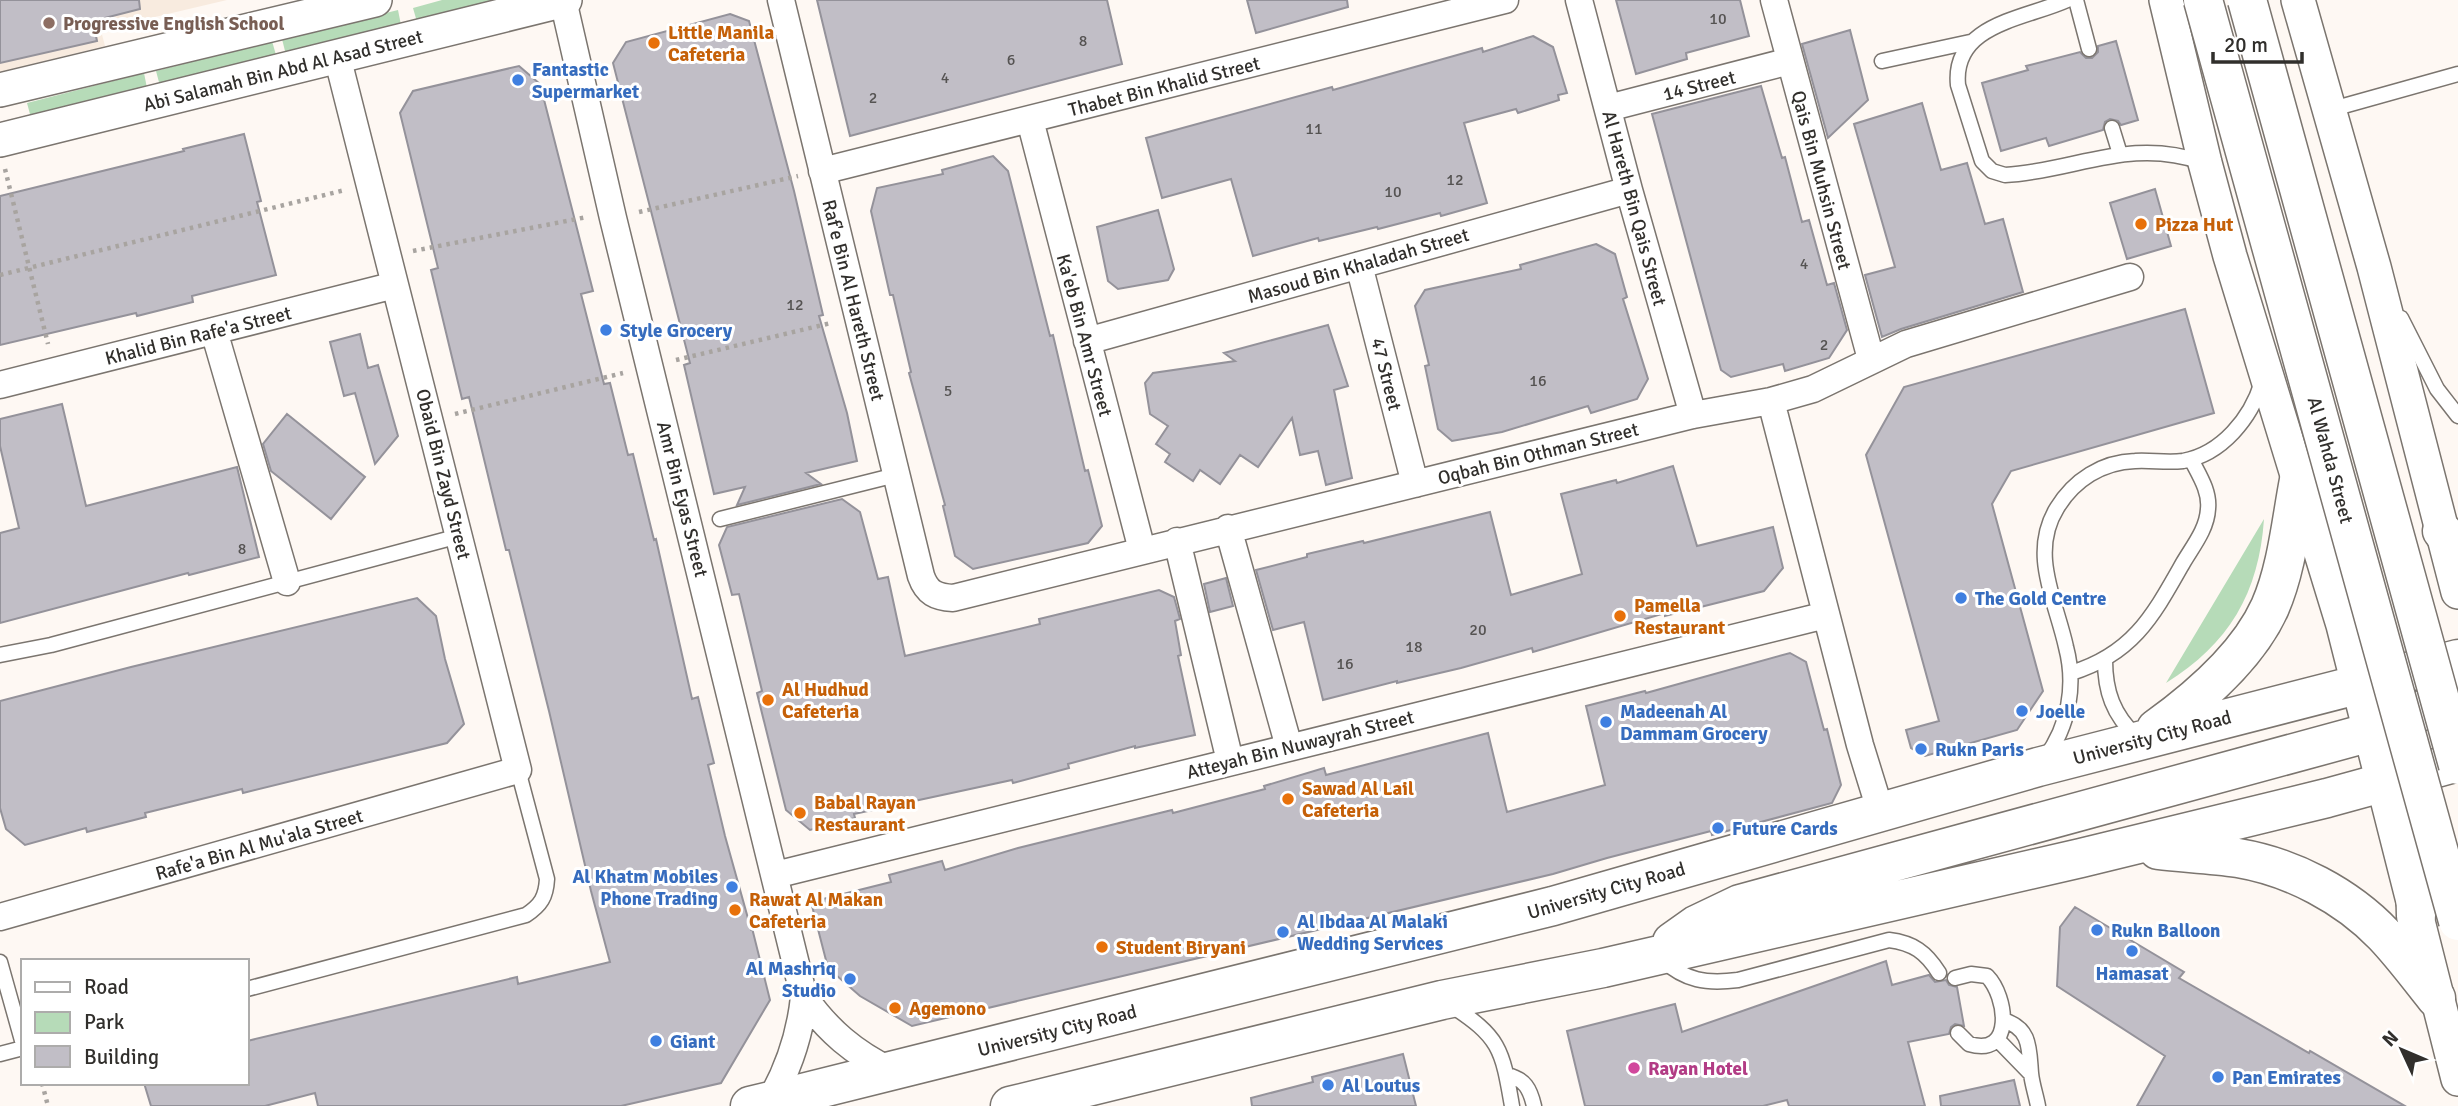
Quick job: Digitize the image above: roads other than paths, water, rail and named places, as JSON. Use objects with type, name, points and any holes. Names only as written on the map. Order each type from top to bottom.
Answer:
[{"type":"main road","name":"Al Wahda Street","points":[[2203,0],[2458,921]]},
{"type":"main road","points":[[2248,0],[2447,766],[2414,834],[2416,916]]},
{"type":"main road","points":[[2140,740],[2190,704],[2212,683],[2243,648],[2270,608],[2280,579],[2299,480]]},
{"type":"main road","name":"University City Road","points":[[760,1104],[1553,906],[2038,767],[2458,659]]},
{"type":"main road","points":[[1657,955],[1696,925],[1740,904],[2393,726],[2422,711],[2458,678]]},
{"type":"main road","points":[[2447,766],[2433,750],[2458,716]]},
{"type":"main road","points":[[1010,1106],[1442,1000],[1657,955],[2128,847],[2447,766]]},
{"type":"main road","points":[[2128,847],[2238,858],[2303,878],[2358,912],[2383,934],[2436,998]]},
{"type":"street","points":[[0,90],[375,0]]},
{"type":"street","name":"Abi Salamah Bin Abd Al Asad Street","points":[[2,150],[337,56],[564,0]]},
{"type":"street","name":"Amr Bin Eyas Street","points":[[564,0],[612,215],[804,997],[817,1016],[842,1041],[870,1061],[891,1071]]},
{"type":"street","name":"Raf'e Bin Al Hareth Street","points":[[781,0],[921,576],[928,591],[936,595]]},
{"type":"street","name":"Thabet Bin Khalid Street","points":[[822,171],[1505,0]]},
{"type":"street","name":"Al Hareth Bin Qais Street","points":[[1579,0],[1629,190],[1693,415]]},
{"type":"street","name":"Qais Bin Muhsin Street","points":[[1774,0],[1871,359]]},
{"type":"street","points":[[2166,0],[2230,256],[2343,625],[2458,1079]]},
{"type":"street","points":[[2298,0],[2450,541],[2458,592]]},
{"type":"street","name":"Obaid Bin Zayd Street","points":[[337,56],[518,770]]},
{"type":"street","name":"14 Street","points":[[1608,108],[1790,61]]},
{"type":"street","name":"Ka'eb Bin Amr Street","points":[[1030,120],[1142,550]]},
{"type":"street","name":"Masoud Bin Khaladah Street","points":[[1087,341],[1629,190]]},
{"type":"street","name":"47 Street","points":[[1359,265],[1415,484]]},
{"type":"street","name":"Oqbah Bin Othman Street","points":[[936,595],[953,598],[1693,415],[1771,401],[1834,381],[1871,359],[1906,344],[2130,277]]},
{"type":"street","name":"Khalid Bin Rafe'a Street","points":[[0,386],[395,285]]},
{"type":"street","points":[[214,331],[287,582]]},
{"type":"street","points":[[1771,401],[1860,745],[1881,813]]},
{"type":"street","points":[[1228,528],[1289,747]]},
{"type":"street","points":[[1177,541],[1230,761]]},
{"type":"street","name":"Atteyah Bin Nuwayrah Street","points":[[775,875],[1826,615]]},
{"type":"street","name":"Rafe'a Bin Al Mu'ala Street","points":[[0,918],[518,770]]},
{"type":"street","name":"Amr Bin Eyas Street","points":[[760,1104],[790,1062],[797,1041],[804,997]]},
{"type":"lane","points":[[1882,61],[1970,42],[1991,27],[2067,0]]},
{"type":"lane","points":[[2076,0],[2090,49]]},
{"type":"lane","points":[[1970,42],[1959,64],[1958,85],[1977,149],[1982,161],[1992,171],[2005,175],[2019,174],[2120,153],[2165,153],[2205,163]]},
{"type":"lane","points":[[2329,110],[2458,74]]},
{"type":"lane","points":[[2112,128],[2120,153]]},
{"type":"lane","points":[[2374,267],[2437,389],[2458,416]]},
{"type":"lane","points":[[2038,767],[2054,747],[2070,699],[2071,673],[2067,648],[2044,568],[2044,549],[2054,511],[2080,481],[2105,467],[2133,461],[2169,462],[2191,458],[2216,448],[2241,423],[2252,407],[2266,370]]},
{"type":"lane","points":[[2071,673],[2105,660],[2134,638],[2146,624],[2206,522],[2209,501],[2207,490],[2191,458]]},
{"type":"lane","points":[[719,519],[896,475]]},
{"type":"lane","points":[[0,655],[51,645],[459,536]]},
{"type":"lane","points":[[2105,660],[2107,690],[2112,705],[2140,740]]},
{"type":"lane","name":"Obaid Bin Zayd Street","points":[[248,989],[526,915],[540,906],[547,892],[547,879],[518,770]]},
{"type":"lane","points":[[1657,955],[1674,970],[1694,979],[1716,983],[1738,980],[1889,940],[1905,942],[1919,948],[1931,959],[1938,973]]},
{"type":"lane","points":[[0,962],[21,1039]]},
{"type":"lane","points":[[1955,978],[1972,974],[1987,976],[1997,990],[2004,1027],[1991,1044],[1976,1047],[1969,1044],[1958,1032]]},
{"type":"lane","points":[[1442,1000],[1478,1023],[1492,1037],[1507,1074],[1512,1106]]},
{"type":"lane","points":[[2003,1020],[2011,1022],[2025,1033],[2031,1049],[2031,1073],[2038,1106]]},
{"type":"lane","points":[[1997,1039],[2031,1073]]},
{"type":"lane","points":[[0,1054],[21,1047]]},
{"type":"lane","points":[[1507,1074],[1522,1080],[1530,1089],[1534,1106]]},
{"type":"place","name":"Progressive English School","points":[[49,23]]},
{"type":"place","name":"Little Manila Cafeteria","points":[[654,43]]},
{"type":"place","name":"Fantastic Supermarket","points":[[518,80]]},
{"type":"place","name":"Pizza Hut","points":[[2141,224]]},
{"type":"place","name":"Style Grocery","points":[[606,330]]},
{"type":"place","name":"The Gold Centre","points":[[1961,598]]},
{"type":"place","name":"Pamella Restaurant","points":[[1620,616]]},
{"type":"place","name":"Al Hudhud Cafeteria","points":[[768,700]]},
{"type":"place","name":"Joelle","points":[[2022,711]]},
{"type":"place","name":"Madeenah Al Dammam Grocery","points":[[1606,722]]},
{"type":"place","name":"Rukn Paris","points":[[1921,749]]},
{"type":"place","name":"Sawad Al Lail Cafeteria","points":[[1288,799]]},
{"type":"place","name":"Babal Rayan Restaurant","points":[[800,813]]},
{"type":"place","name":"Future Cards","points":[[1718,828]]},
{"type":"place","name":"Al Khatm Mobiles Phone Trading","points":[[732,887]]},
{"type":"place","name":"Rawat Al Makan Cafeteria","points":[[735,910]]},
{"type":"place","name":"Rukn Balloon","points":[[2097,930]]},
{"type":"place","name":"Al Ibdaa Al Malaki Wedding Services","points":[[1283,932]]},
{"type":"place","name":"Student Biryani","points":[[1102,947]]},
{"type":"place","name":"Hamasat","points":[[2132,951]]},
{"type":"place","name":"Al Mashriq Studio","points":[[850,979]]},
{"type":"place","name":"Agemono","points":[[895,1008]]},
{"type":"place","name":"Giant","points":[[656,1041]]},
{"type":"place","name":"Rayan Hotel","points":[[1634,1068]]},
{"type":"place","name":"Pan Emirates","points":[[2218,1077]]},
{"type":"place","name":"Al Loutus","points":[[1328,1085]]}]
